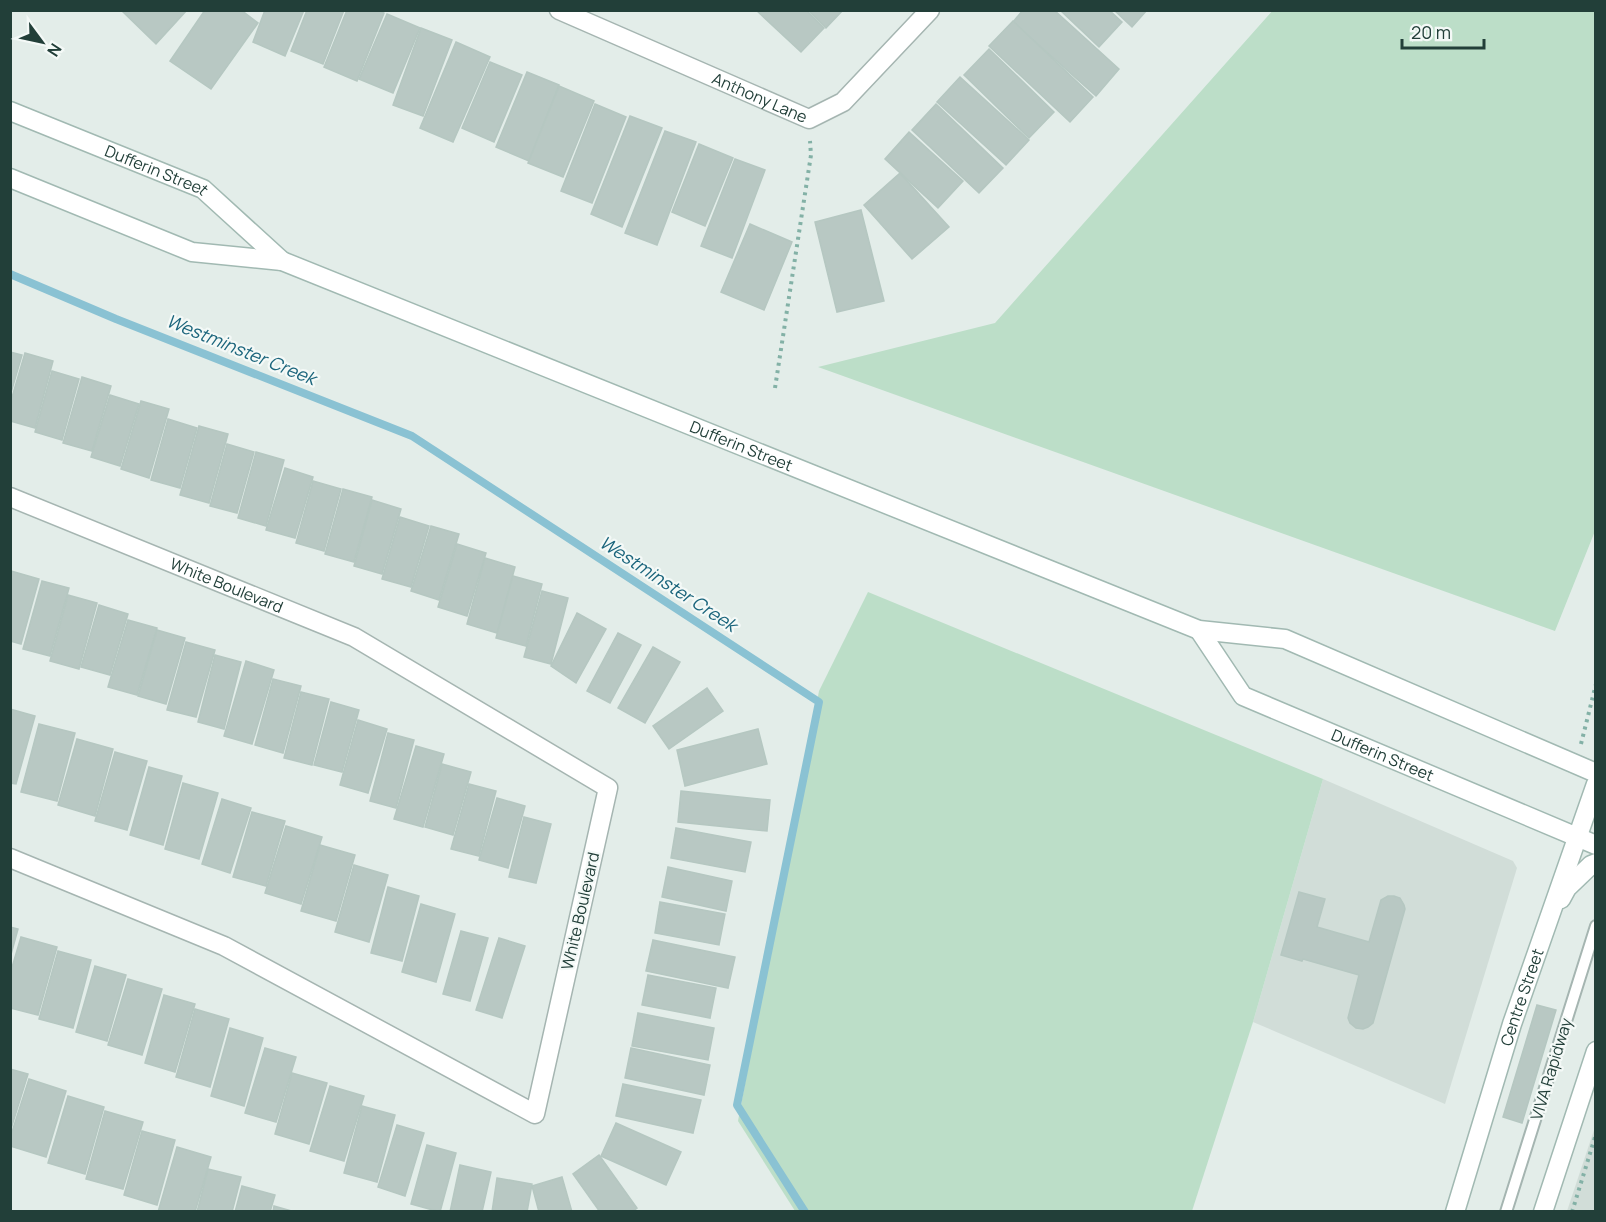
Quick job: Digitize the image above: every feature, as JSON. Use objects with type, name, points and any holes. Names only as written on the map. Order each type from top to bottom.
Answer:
[{"type":"main road","name":"Anthony Lane","points":[[559,10],[809,119],[843,102],[930,10]]},
{"type":"main road","name":"Dufferin Street","points":[[10,111],[203,189],[282,261]]},
{"type":"main road","name":"Dufferin Street","points":[[10,178],[192,252],[282,261],[1199,630],[1285,639],[1596,772]]},
{"type":"main road","name":"White Boulevard","points":[[10,496],[354,637],[608,788],[535,1114],[224,946],[10,858]]},
{"type":"main road","name":"Dufferin Street","points":[[1199,630],[1243,696],[1596,845]]},
{"type":"main road","name":"Centre Street","points":[[1455,1212],[1512,1024],[1596,784]]},
{"type":"main road","points":[[1547,921],[1567,888],[1596,863]]},
{"type":"main road","points":[[1543,1212],[1596,1051]]},
{"type":"lane","name":"VIVA Rapidway","points":[[1506,1212],[1596,926]]},
{"type":"path","points":[[775,388],[811,155],[809,119]]},
{"type":"path","points":[[1572,1212],[1596,1134]]},
{"type":"shaded area","points":[[1323,779],[1513,861],[1517,868],[1445,1104],[1253,1022]]},
{"type":"shaded area","points":[[1595,1127],[1595,1211],[1567,1211]]},
{"type":"green space","points":[[1273,10],[1595,11],[1595,531],[1555,631],[818,367],[995,323]]},
{"type":"green space","points":[[868,592],[1323,779],[1253,1022],[1192,1211],[795,1211],[738,1121],[819,691]]},
{"type":"building","points":[[121,10],[187,10],[156,44]]},
{"type":"building","points":[[205,10],[241,10],[258,23],[211,89],[170,61]]},
{"type":"building","points":[[265,10],[304,10],[285,56],[253,42]]},
{"type":"building","points":[[307,10],[344,10],[323,64],[291,51]]},
{"type":"building","points":[[347,10],[378,10],[384,13],[357,81],[324,67]]},
{"type":"building","points":[[756,10],[806,10],[824,28],[801,52]]},
{"type":"building","points":[[808,10],[843,10],[826,28]]},
{"type":"building","points":[[1023,10],[1054,10],[1119,69],[1096,96],[1013,22]]},
{"type":"building","points":[[1060,10],[1109,10],[1122,22],[1099,47]]},
{"type":"building","points":[[1114,10],[1147,10],[1132,27]]},
{"type":"building","points":[[387,14],[420,28],[393,93],[359,79]]},
{"type":"building","points":[[1013,21],[1093,97],[1070,122],[989,46]]},
{"type":"building","points":[[421,28],[452,40],[423,116],[393,105]]},
{"type":"building","points":[[456,42],[490,57],[453,142],[420,128]]},
{"type":"building","points":[[989,49],[1054,112],[1029,138],[964,75]]},
{"type":"building","points":[[490,62],[522,75],[494,142],[462,128]]},
{"type":"building","points":[[527,72],[559,85],[529,161],[496,147]]},
{"type":"building","points":[[960,77],[1029,140],[1006,165],[937,102]]},
{"type":"building","points":[[559,86],[594,101],[563,177],[528,163]]},
{"type":"building","points":[[595,104],[626,117],[592,203],[561,191]]},
{"type":"building","points":[[936,104],[1003,168],[979,193],[912,130]]},
{"type":"building","points":[[630,116],[662,128],[622,227],[591,214]]},
{"type":"building","points":[[665,131],[696,142],[657,245],[625,233]]},
{"type":"building","points":[[909,132],[963,181],[938,208],[885,159]]},
{"type":"building","points":[[699,144],[733,158],[705,226],[672,212]]},
{"type":"building","points":[[735,159],[765,170],[732,258],[701,246]]},
{"type":"building","points":[[900,173],[949,227],[912,259],[864,205]]},
{"type":"building","points":[[861,210],[884,301],[837,312],[815,222]]},
{"type":"building","points":[[750,224],[792,242],[764,310],[721,292]]},
{"type":"building","points":[[10,352],[22,355],[10,396]]},
{"type":"building","points":[[25,353],[53,361],[35,428],[10,421],[10,404]]},
{"type":"building","points":[[52,371],[79,379],[62,440],[35,432]]},
{"type":"building","points":[[82,377],[111,386],[92,451],[63,443]]},
{"type":"building","points":[[110,395],[139,404],[120,466],[91,457]]},
{"type":"building","points":[[141,401],[169,409],[149,478],[121,469]]},
{"type":"building","points":[[168,419],[197,428],[180,488],[151,480]]},
{"type":"building","points":[[199,426],[228,434],[209,503],[180,495]]},
{"type":"building","points":[[227,444],[254,452],[237,513],[210,506]]},
{"type":"building","points":[[256,452],[284,460],[266,526],[238,518]]},
{"type":"building","points":[[285,468],[313,477],[295,538],[266,530]]},
{"type":"building","points":[[313,481],[341,489],[324,551],[296,543]]},
{"type":"building","points":[[343,489],[372,497],[354,562],[325,554]]},
{"type":"building","points":[[372,500],[401,509],[382,574],[354,566]]},
{"type":"building","points":[[400,517],[429,526],[411,587],[382,579]]},
{"type":"building","points":[[431,526],[459,534],[439,600],[411,591]]},
{"type":"building","points":[[457,544],[486,553],[467,616],[438,607]]},
{"type":"building","points":[[485,558],[515,567],[497,633],[467,624]]},
{"type":"building","points":[[11,571],[39,579],[21,644],[10,641]]},
{"type":"building","points":[[513,576],[542,584],[526,646],[496,638]]},
{"type":"building","points":[[42,581],[69,588],[50,656],[23,649]]},
{"type":"building","points":[[542,591],[568,598],[551,664],[524,657]]},
{"type":"building","points":[[68,595],[97,603],[79,669],[50,661]]},
{"type":"building","points":[[99,605],[128,614],[110,675],[81,667]]},
{"type":"building","points":[[577,613],[606,629],[576,683],[551,666]]},
{"type":"building","points":[[128,620],[157,628],[137,695],[108,687]]},
{"type":"building","points":[[157,630],[185,638],[166,704],[138,696]]},
{"type":"building","points":[[618,633],[641,645],[610,703],[587,691]]},
{"type":"building","points":[[186,642],[215,650],[196,717],[167,710]]},
{"type":"building","points":[[653,647],[680,662],[645,723],[618,708]]},
{"type":"building","points":[[215,655],[241,662],[224,729],[198,722]]},
{"type":"building","points":[[246,661],[274,670],[252,744],[224,736]]},
{"type":"building","points":[[273,679],[301,686],[283,753],[255,745]]},
{"type":"building","points":[[707,688],[723,711],[669,749],[653,726]]},
{"type":"building","points":[[301,692],[329,699],[312,765],[284,758]]},
{"type":"building","points":[[331,702],[359,710],[342,772],[314,765]]},
{"type":"building","points":[[10,709],[35,716],[16,784],[10,783]]},
{"type":"building","points":[[358,720],[387,729],[368,793],[340,785]]},
{"type":"building","points":[[39,724],[75,733],[57,801],[21,792]]},
{"type":"building","points":[[758,729],[767,764],[685,786],[677,750]]},
{"type":"building","points":[[388,733],[414,740],[396,808],[370,801]]},
{"type":"building","points":[[77,739],[113,749],[95,816],[58,805]]},
{"type":"building","points":[[416,746],[444,754],[423,827],[394,819]]},
{"type":"building","points":[[115,752],[147,761],[127,830],[95,821]]},
{"type":"building","points":[[442,764],[471,772],[453,835],[425,827]]},
{"type":"building","points":[[149,767],[182,776],[163,845],[130,835]]},
{"type":"building","points":[[183,783],[218,793],[199,859],[165,849]]},
{"type":"building","points":[[469,784],[496,791],[479,856],[451,849]]},
{"type":"building","points":[[681,791],[770,800],[767,831],[678,822]]},
{"type":"building","points":[[497,798],[525,806],[508,868],[479,860]]},
{"type":"building","points":[[222,799],[251,808],[230,873],[202,864]]},
{"type":"building","points":[[252,812],[285,821],[266,886],[233,877]]},
{"type":"building","points":[[524,817],[551,824],[536,883],[509,877]]},
{"type":"building","points":[[286,826],[322,837],[301,904],[265,893]]},
{"type":"building","points":[[676,828],[751,842],[745,872],[671,858]]},
{"type":"building","points":[[320,845],[355,855],[336,921],[301,911]]},
{"type":"building","points":[[354,865],[388,875],[369,942],[335,932]]},
{"type":"building","points":[[668,867],[732,881],[726,911],[662,897]]},
{"type":"building","points":[[388,887],[419,896],[402,961],[371,953]]},
{"type":"building","points":[[1299,892],[1325,899],[1317,927],[1369,942],[1381,900],[1394,896],[1400,898],[1404,905],[1405,909],[1373,1023],[1368,1027],[1356,1028],[1348,1018],[1359,975],[1281,955]]},
{"type":"building","points":[[660,902],[725,914],[719,945],[655,933]]},
{"type":"building","points":[[421,904],[455,914],[436,982],[402,972]]},
{"type":"building","points":[[10,927],[18,929],[10,958]]},
{"type":"building","points":[[461,931],[488,938],[470,1001],[443,994]]},
{"type":"building","points":[[21,937],[57,947],[38,1015],[10,1008],[10,974]]},
{"type":"building","points":[[499,938],[525,946],[502,1018],[476,1010]]},
{"type":"building","points":[[653,940],[735,957],[728,988],[646,971]]},
{"type":"building","points":[[58,951],[91,960],[73,1028],[39,1019]]},
{"type":"building","points":[[95,966],[126,975],[107,1041],[76,1032]]},
{"type":"building","points":[[648,975],[716,988],[710,1018],[642,1005]]},
{"type":"building","points":[[128,979],[162,989],[142,1055],[108,1045]]},
{"type":"building","points":[[164,995],[195,1004],[175,1072],[145,1063]]},
{"type":"building","points":[[1537,1005],[1556,1010],[1522,1123],[1503,1117]]},
{"type":"building","points":[[195,1009],[229,1019],[210,1087],[176,1077]]},
{"type":"building","points":[[638,1013],[714,1028],[708,1060],[632,1046]]},
{"type":"building","points":[[230,1028],[263,1038],[244,1106],[211,1096]]},
{"type":"building","points":[[265,1048],[296,1057],[276,1122],[245,1113]]},
{"type":"building","points":[[631,1048],[710,1065],[704,1095],[625,1078]]},
{"type":"building","points":[[10,1069],[28,1074],[10,1132]]},
{"type":"building","points":[[292,1073],[327,1083],[309,1144],[275,1134]]},
{"type":"building","points":[[29,1079],[66,1091],[46,1157],[10,1146],[10,1138]]},
{"type":"building","points":[[623,1084],[701,1100],[693,1133],[616,1116]]},
{"type":"building","points":[[330,1086],[364,1096],[344,1161],[310,1151]]},
{"type":"building","points":[[68,1096],[104,1107],[85,1174],[48,1163]]},
{"type":"building","points":[[362,1106],[395,1115],[377,1182],[344,1173]]},
{"type":"building","points":[[105,1111],[143,1122],[123,1189],[86,1179]]},
{"type":"building","points":[[616,1123],[681,1152],[666,1185],[601,1156]]},
{"type":"building","points":[[397,1125],[424,1133],[405,1196],[378,1187]]},
{"type":"building","points":[[142,1131],[175,1140],[157,1205],[124,1195]]},
{"type":"building","points":[[427,1145],[456,1153],[440,1212],[411,1204]]},
{"type":"building","points":[[177,1147],[211,1157],[195,1212],[158,1212]]},
{"type":"building","points":[[599,1155],[637,1208],[632,1212],[600,1212],[573,1174]]},
{"type":"building","points":[[460,1165],[491,1172],[482,1212],[450,1212]]},
{"type":"building","points":[[208,1169],[241,1177],[232,1212],[197,1212]]},
{"type":"building","points":[[562,1177],[572,1212],[539,1212],[532,1186]]},
{"type":"building","points":[[497,1178],[532,1184],[527,1212],[492,1212]]},
{"type":"building","points":[[242,1186],[275,1195],[270,1212],[235,1212]]},
{"type":"building","points":[[274,1206],[295,1212],[273,1212]]},
{"type":"waterway","name":"Westminster Creek","points":[[10,274],[116,319],[412,436],[819,702],[737,1105],[805,1212]]}]
